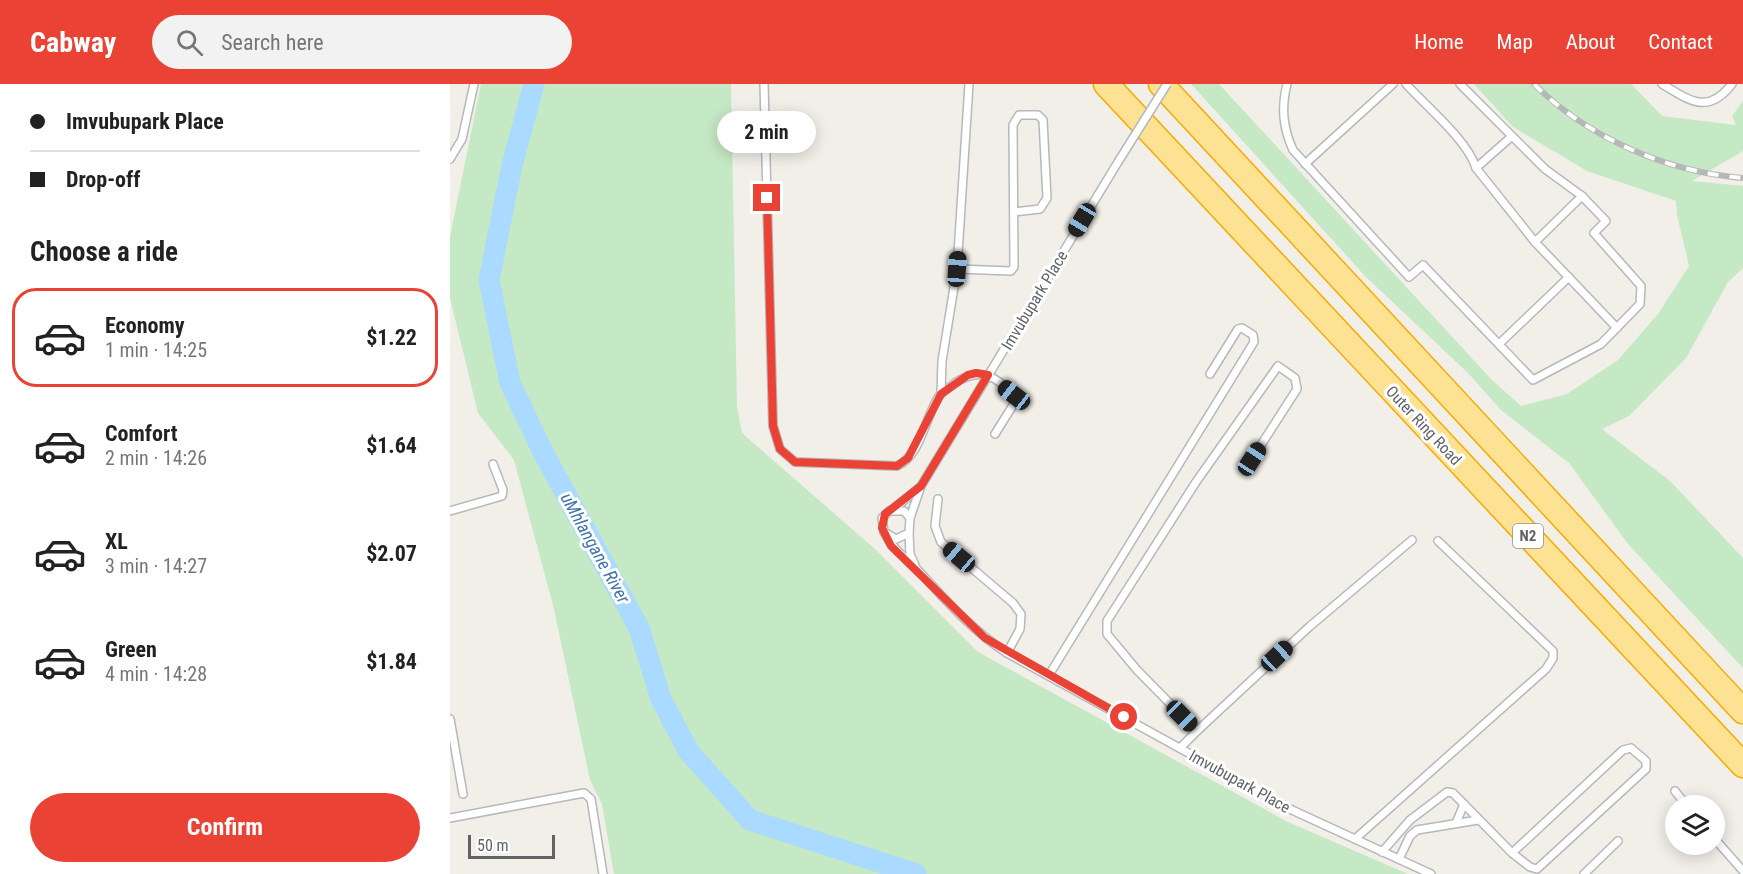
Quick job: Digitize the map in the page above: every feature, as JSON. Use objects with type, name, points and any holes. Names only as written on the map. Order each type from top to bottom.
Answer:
[{"type":"highway","name":"N2","points":[[1161,84],[1743,711]]},
{"type":"highway","name":"Outer Ring Road","points":[[1109,87],[1743,765]]},
{"type":"lane","points":[[450,159],[462,139],[474,84]]},
{"type":"lane","points":[[764,84],[773,426],[780,449],[795,462],[897,466],[908,458],[941,394],[942,361],[957,269],[969,84]]},
{"type":"lane","name":"Imvubupark Place","points":[[915,568],[910,554],[910,518],[921,486],[1167,84]]},
{"type":"lane","points":[[1287,84],[1283,114],[1286,133],[1293,150],[1409,278],[1423,266],[1533,380],[1601,344],[1640,304],[1641,286],[1594,233],[1606,221],[1582,196],[1545,169],[1460,84]]},
{"type":"lane","points":[[1305,164],[1393,84]]},
{"type":"lane","points":[[1406,84],[1462,141],[1472,154],[1476,168],[1534,242],[1617,328]]},
{"type":"lane","points":[[1662,84],[1692,102],[1702,103],[1722,97],[1732,84]]},
{"type":"lane","points":[[957,269],[1013,269],[1013,125],[1019,115],[1038,115],[1043,120],[1046,203],[1040,209],[1014,212]]},
{"type":"lane","points":[[1476,168],[1511,137]]},
{"type":"lane","points":[[1534,242],[1582,196]]},
{"type":"lane","points":[[1499,344],[1569,277]]},
{"type":"lane","points":[[1049,675],[1254,342],[1253,335],[1242,328],[1238,329],[1210,374]]},
{"type":"lane","points":[[1197,731],[1137,670],[1107,634],[1107,621],[1196,482],[1278,366],[1295,378],[1297,389],[1252,459]]},
{"type":"lane","points":[[941,394],[968,375],[976,373],[988,375],[1014,395],[1016,400],[995,434]]},
{"type":"lane","points":[[450,511],[502,496],[503,490],[493,464]]},
{"type":"lane","name":"Imvubupark Place","points":[[921,486],[882,518],[884,532],[891,546],[972,628],[1007,652],[1292,810],[1431,874]]},
{"type":"lane","points":[[938,499],[935,526],[941,542],[1013,603],[1021,614],[1020,629],[1007,652]]},
{"type":"lane","points":[[894,509],[903,511],[910,518]]},
{"type":"lane","points":[[884,532],[896,539],[909,532]]},
{"type":"lane","points":[[1180,748],[1309,627],[1412,540]]},
{"type":"lane","points":[[1355,839],[1546,669],[1553,658],[1553,651],[1438,541]]},
{"type":"lane","points":[[450,718],[463,794]]},
{"type":"lane","points":[[1383,852],[1410,820],[1444,793],[1453,793],[1512,853],[1530,867],[1537,869],[1646,769],[1646,761],[1631,748],[1623,750],[1512,853]]},
{"type":"lane","points":[[1675,790],[1679,795]]},
{"type":"lane","points":[[450,818],[584,793],[591,799],[603,874]]},
{"type":"lane","points":[[1456,823],[1464,804]]},
{"type":"lane","points":[[1399,859],[1410,836],[1417,830],[1478,820]]},
{"type":"lane","points":[[1584,874],[1618,841]]},
{"type":"lane","points":[[1725,851],[1743,871]]},
{"type":"green space","points":[[481,84],[731,84],[737,407],[742,433],[876,550],[978,652],[1288,822],[1408,874],[614,874],[602,804],[590,780],[554,609],[514,460],[478,413],[450,298],[450,237]]},
{"type":"green space","points":[[1191,84],[1219,84],[1492,380],[1521,406],[1567,394],[1618,360],[1658,314],[1689,266],[1676,201],[1587,171],[1513,127],[1474,84],[1631,84],[1662,116],[1736,125],[1732,116],[1743,101],[1743,151],[1692,181],[1743,186],[1743,268],[1728,282],[1686,358],[1629,416],[1602,429],[1670,481],[1743,558],[1743,668],[1628,544],[1569,463],[1501,410],[1468,373],[1366,277]]},
{"type":"waterway","name":"uMhlangane River","points":[[534,84],[512,165],[489,280],[510,383],[544,454],[639,628],[661,699],[689,752],[750,820],[916,874]]},
{"type":"railway","points":[[1534,84],[1579,121],[1630,149],[1686,168],[1743,178]]},
{"type":"route","points":[[767,198],[773,426],[780,449],[795,462],[897,466],[908,458],[941,394],[968,375],[976,373],[988,375],[921,486],[885,514],[882,518],[882,528],[891,546],[972,628],[1007,652],[1124,717]]}]
